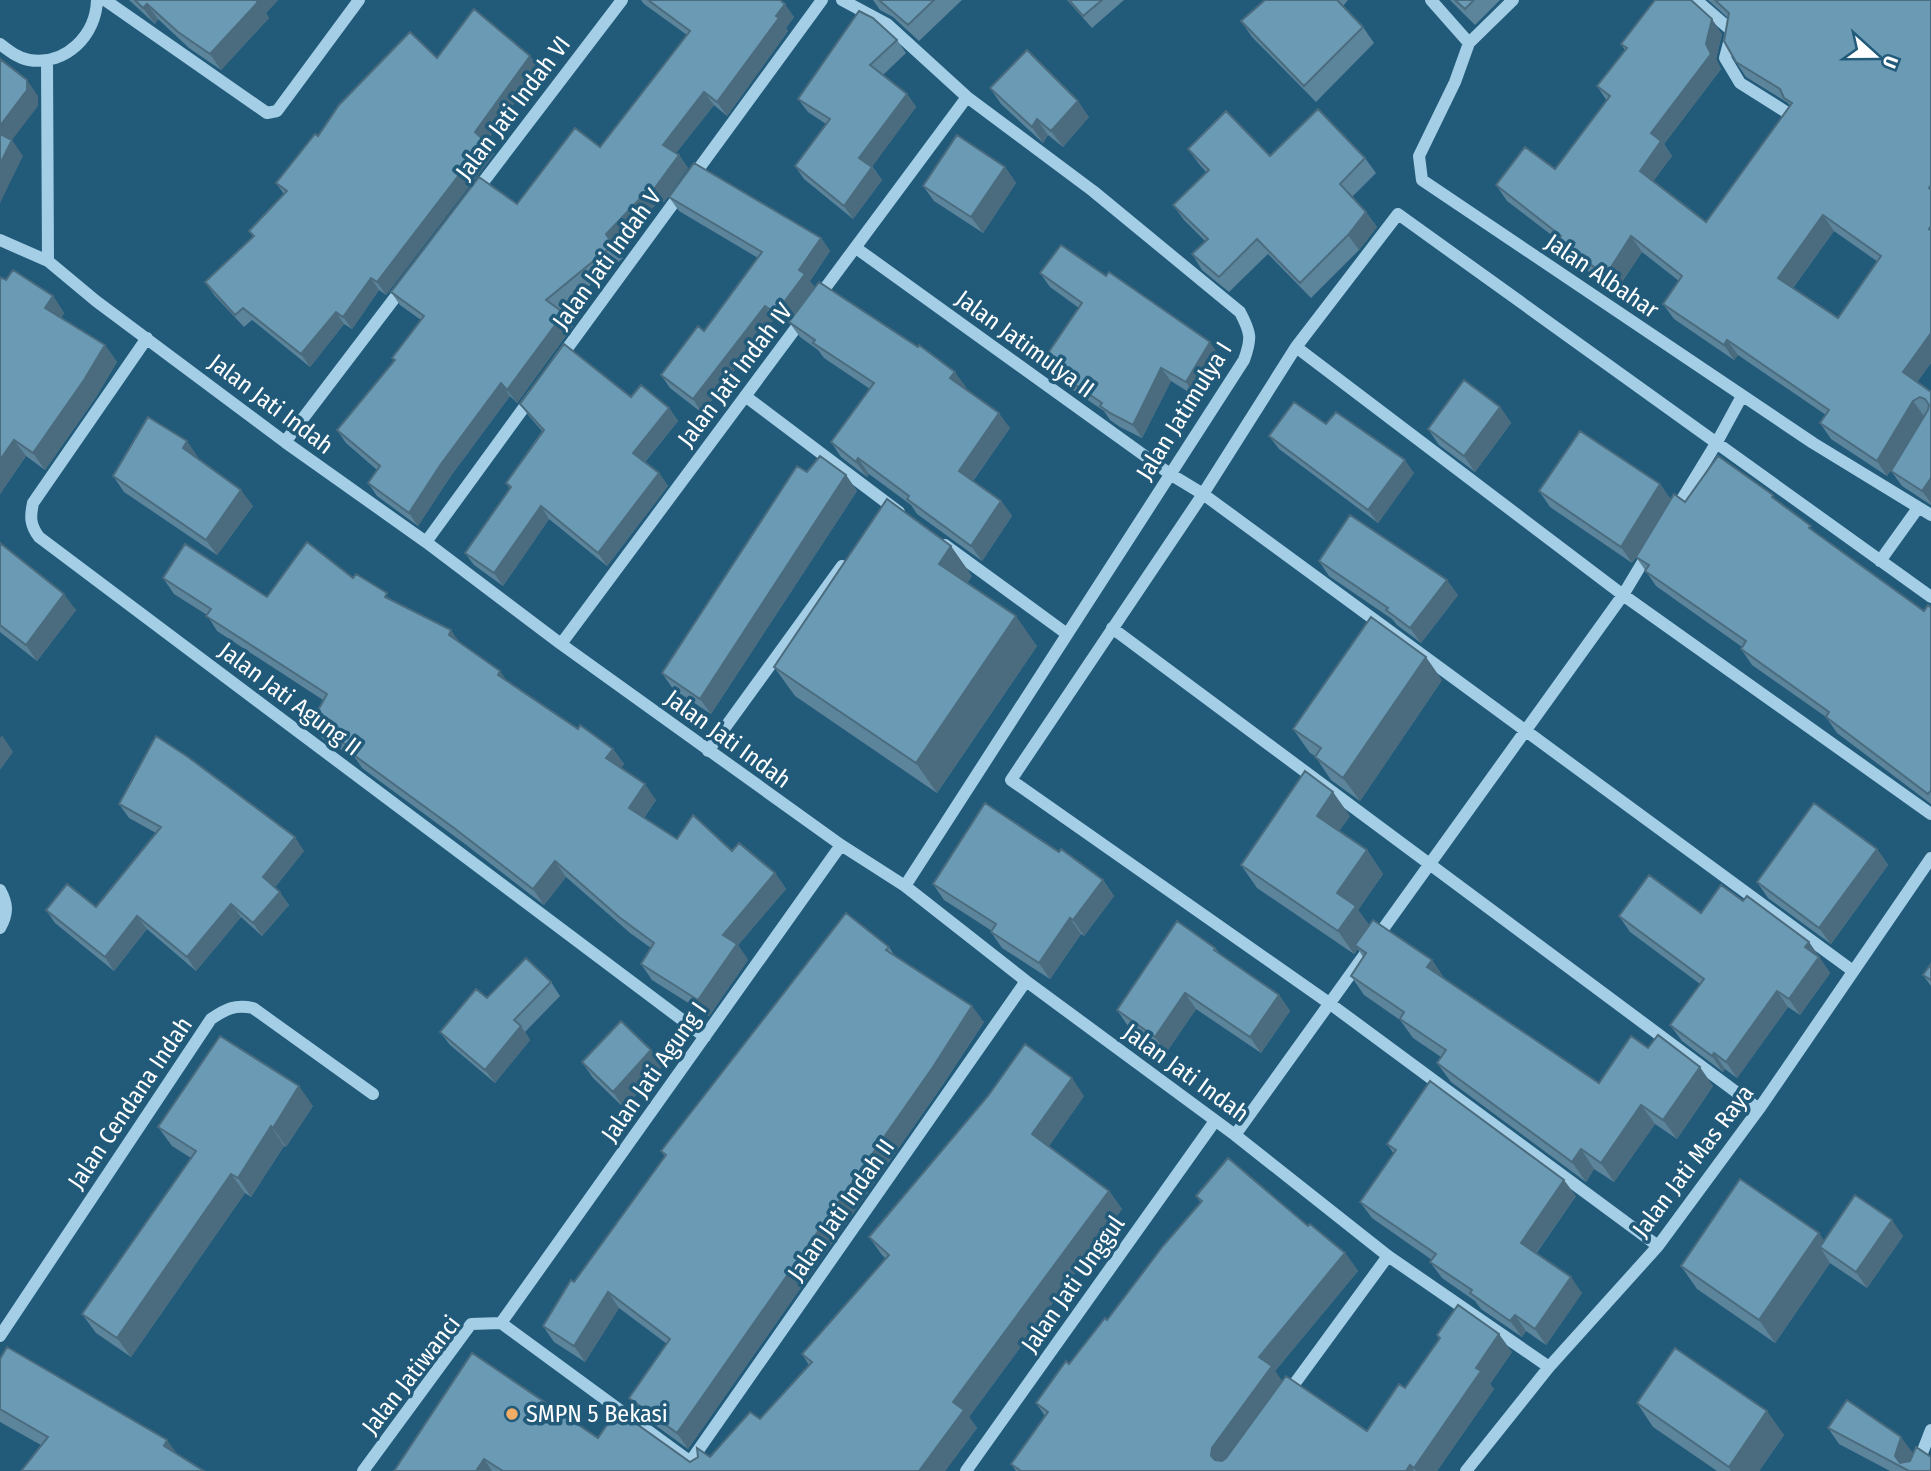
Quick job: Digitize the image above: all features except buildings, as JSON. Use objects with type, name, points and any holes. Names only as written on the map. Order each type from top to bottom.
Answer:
[{"type":"street","points":[[0,44],[29,60],[47,60],[65,55],[80,44],[90,30],[97,12],[97,0]]},
{"type":"street","points":[[105,0],[267,113],[277,111],[359,0]]},
{"type":"street","name":"Jalan Jati Indah VI","points":[[462,210],[622,0]]},
{"type":"street","name":"Jalan Jati Indah V","points":[[550,373],[822,0]]},
{"type":"street","name":"Jalan Jatimulya I","points":[[842,0],[887,24],[967,97],[1124,217],[1240,312],[1249,328],[1251,341],[1244,360],[905,886]]},
{"type":"street","points":[[1431,0],[1469,43],[1513,0]]},
{"type":"street","points":[[1696,0],[1731,31],[1725,58],[1740,82],[1786,112]]},
{"type":"street","name":"Jalan Albahar","points":[[1469,43],[1455,82],[1419,156],[1422,180],[1742,396],[1892,484],[1918,509],[1931,515]]},
{"type":"street","points":[[47,60],[48,261]]},
{"type":"street","name":"Jalan Jati Indah IV","points":[[561,644],[967,97]]},
{"type":"street","points":[[1658,1246],[1329,1003],[1011,779],[1203,494],[1296,347],[1398,214],[1931,597]]},
{"type":"street","name":"Jalan Jati Indah","points":[[0,240],[48,261],[96,301],[561,644],[841,845],[905,886],[1026,982],[1235,1135],[1388,1255],[1549,1367]]},
{"type":"street","name":"Jalan Jatimulya II","points":[[856,248],[1170,474],[1203,494],[1853,971]]},
{"type":"street","points":[[285,442],[411,276]]},
{"type":"street","name":"Jalan Jati Agung II","points":[[147,338],[33,503],[30,517],[39,537],[705,1037]]},
{"type":"street","points":[[1296,347],[1623,594],[1931,814]]},
{"type":"street","points":[[426,542],[541,384]]},
{"type":"street","points":[[745,396],[910,520]]},
{"type":"street","points":[[1667,524],[1742,396]]},
{"type":"street","points":[[879,515],[887,503]]},
{"type":"street","points":[[1880,561],[1918,509]]},
{"type":"street","points":[[932,536],[1067,634]]},
{"type":"street","points":[[1235,1135],[1623,594],[1659,536]]},
{"type":"street","points":[[708,751],[847,560]]},
{"type":"street","points":[[1112,628],[1759,1109]]},
{"type":"street","name":"Jalan Jati Agung I","points":[[500,1323],[841,845]]},
{"type":"street","name":"Jalan Jati Mas Raya","points":[[1466,1471],[1549,1367],[1658,1246],[1759,1109],[1853,971],[1926,874],[1931,858]]},
{"type":"street","points":[[0,890],[6,900],[7,910],[2,925]]},
{"type":"street","name":"Jalan Jati Indah II","points":[[690,1462],[1026,982]]},
{"type":"street","name":"Jalan Cendana Indah","points":[[0,1336],[211,1019],[227,1008],[239,1005],[253,1009],[373,1094]]},
{"type":"street","name":"Jalan Jati Unggul","points":[[965,1471],[1215,1121]]},
{"type":"street","points":[[1278,1406],[1388,1255]]},
{"type":"street","points":[[500,1323],[703,1471]]},
{"type":"street","name":"Jalan Jatiwanci","points":[[363,1471],[471,1324],[500,1323]]},
{"type":"street","points":[[1914,1471],[1931,1430]]},
{"type":"place","name":"SMPN 5 Bekasi","points":[[512,1414]]}]
